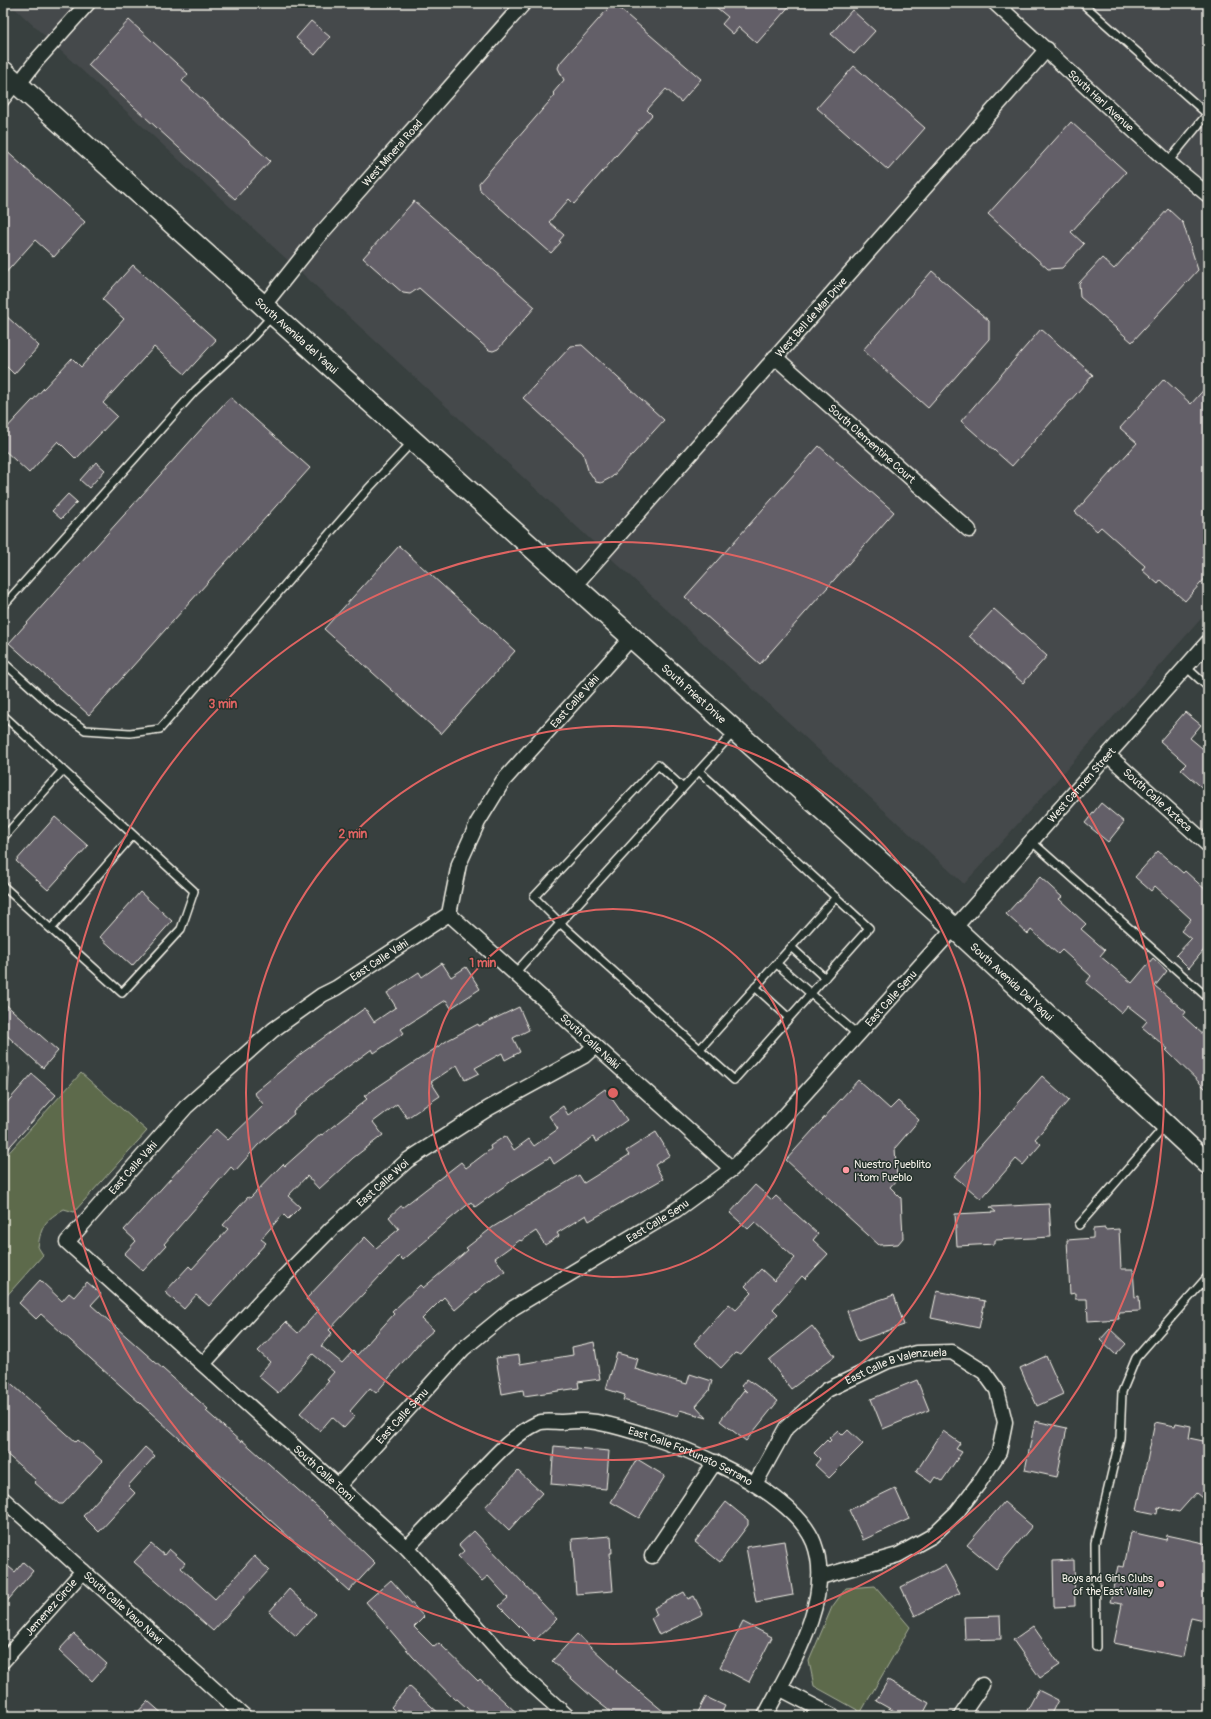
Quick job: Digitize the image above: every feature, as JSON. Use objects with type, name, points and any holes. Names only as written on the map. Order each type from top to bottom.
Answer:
[{"type":"street","points":[[3,71],[18,85],[37,60],[88,3]]},
{"type":"street","name":"West Mineral Road","points":[[269,310],[318,237],[524,3]]},
{"type":"street","name":"South Harl Avenue","points":[[995,3],[1168,162],[1208,196]]},
{"type":"street","name":"West Bell de Mar Drive","points":[[575,585],[1046,49]]},
{"type":"street","name":"South Avenida del Yaqui","points":[[18,85],[575,585]]},
{"type":"street","name":"South Clementine Court","points":[[776,357],[969,530]]},
{"type":"street","name":"South Priest Drive","points":[[575,585],[814,801]]},
{"type":"street","name":"East Calle Vahi","points":[[67,1242],[186,1107],[273,1030],[322,995],[336,988],[449,914],[459,864],[478,822],[503,781],[632,637]]},
{"type":"street","name":"West Carmen Street","points":[[954,928],[1208,642]]},
{"type":"street","name":"South Calle Azteca","points":[[1108,755],[1208,845]]},
{"type":"street","name":"South Avenida Del Yaqui","points":[[814,801],[954,928],[1208,1164]]},
{"type":"street","name":"South Calle Naiki","points":[[449,914],[732,1169]]},
{"type":"street","name":"East Calle Senu","points":[[338,1486],[463,1349],[508,1312],[580,1266],[676,1210],[732,1169],[780,1121],[954,928]]},
{"type":"street","name":"East Calle Woi","points":[[203,1364],[262,1299],[332,1228],[408,1160],[488,1108],[584,1056],[595,1046]]},
{"type":"street","name":"South Calle Tomi","points":[[67,1242],[407,1548],[517,1671],[568,1716]]},
{"type":"street","name":"East Calle B Valenzuela","points":[[755,1484],[786,1428],[827,1390],[881,1364],[916,1353],[952,1352],[984,1372],[997,1390],[1005,1422],[999,1452],[980,1483],[956,1512],[932,1536],[898,1555],[820,1577]]},
{"type":"street","name":"East Calle Fortunato Serrano","points":[[407,1548],[503,1447],[539,1422],[596,1422],[624,1429],[694,1453],[715,1462],[775,1497],[804,1525],[814,1544],[820,1577],[810,1627],[765,1716]]},
{"type":"street","points":[[652,1556],[715,1462]]},
{"type":"street","name":"South Calle Vauo Nawi","points":[[3,1499],[241,1715]]},
{"type":"street","name":"Jemenez Circle","points":[[3,1661],[83,1571]]},
{"type":"street","points":[[961,1716],[982,1685]]},
{"type":"street","points":[[779,1688],[833,1716]]},
{"type":"lane","points":[[1082,3],[1207,113],[1168,162]]},
{"type":"lane","points":[[3,104],[18,85]]},
{"type":"lane","points":[[3,606],[196,391],[250,340],[269,310]]},
{"type":"lane","points":[[3,662],[54,708],[85,730],[130,733],[160,730],[368,490],[414,440]]},
{"type":"lane","points":[[1186,667],[1208,687]]},
{"type":"lane","points":[[3,715],[194,891],[181,929],[122,992],[3,886]]},
{"type":"lane","points":[[514,973],[736,730]]},
{"type":"lane","points":[[683,788],[658,765],[534,897],[560,923],[734,1080],[869,928],[699,771]]},
{"type":"lane","points":[[3,838],[63,770]]},
{"type":"lane","points":[[51,929],[133,835]]},
{"type":"lane","points":[[1032,841],[1208,998]]},
{"type":"lane","points":[[700,1049],[836,897]]},
{"type":"lane","points":[[791,948],[825,978]]},
{"type":"lane","points":[[777,964],[858,1035]]},
{"type":"lane","points":[[755,987],[789,1018]]},
{"type":"lane","points":[[3,1063],[5,1068],[3,1089]]},
{"type":"lane","points":[[1079,1225],[1166,1126]]},
{"type":"lane","points":[[1096,1647],[1095,1543],[1120,1438],[1122,1392],[1136,1358],[1208,1276]]},
{"type":"shaded area","points":[[9,3],[1208,3],[1208,611],[964,884]]},
{"type":"green space","points":[[81,1073],[147,1131],[74,1212],[64,1209],[48,1220],[41,1234],[38,1247],[43,1255],[3,1300],[3,1159]]},
{"type":"green space","points":[[875,1586],[910,1627],[861,1712],[814,1686],[809,1661],[832,1607],[846,1588]]},
{"type":"building","points":[[613,3],[701,79],[681,102],[666,89],[647,110],[652,115],[574,204],[569,199],[549,222],[564,235],[559,241],[561,242],[551,253],[480,190],[479,183],[555,95],[553,93],[564,80],[558,68],[560,63]]},
{"type":"building","points":[[711,3],[792,3],[757,43],[739,27],[733,34],[722,24],[728,17]]},
{"type":"building","points":[[852,10],[875,31],[854,54],[831,34]]},
{"type":"building","points":[[129,20],[188,74],[182,81],[270,161],[235,199],[88,65]]},
{"type":"building","points":[[311,21],[330,37],[315,55],[296,38]]},
{"type":"building","points":[[854,66],[925,128],[888,170],[817,108]]},
{"type":"building","points":[[1071,122],[1126,172],[1071,232],[1084,244],[1062,268],[1048,269],[988,214]]},
{"type":"building","points":[[3,148],[85,222],[54,257],[35,240],[3,276]]},
{"type":"building","points":[[414,201],[535,307],[498,349],[493,351],[489,350],[419,288],[410,294],[403,293],[363,258]]},
{"type":"building","points":[[1168,209],[1183,223],[1198,270],[1132,342],[1080,297],[1079,283],[1102,258],[1114,269]]},
{"type":"building","points":[[133,265],[216,340],[185,374],[154,347],[103,403],[117,416],[76,459],[58,441],[29,473],[3,449],[3,432],[72,358],[81,367],[124,319],[102,299]]},
{"type":"building","points":[[932,271],[989,321],[989,339],[928,408],[863,350]]},
{"type":"building","points":[[3,313],[39,346],[14,374],[3,363]]},
{"type":"building","points":[[1041,329],[1093,375],[1012,466],[961,421]]},
{"type":"building","points":[[582,345],[664,420],[612,477],[601,483],[596,482],[588,470],[583,453],[523,398],[571,346]]},
{"type":"building","points":[[1164,379],[1191,404],[1208,385],[1208,575],[1185,601],[1161,580],[1158,584],[1142,570],[1145,566],[1101,527],[1097,531],[1075,512],[1137,443],[1120,428]]},
{"type":"building","points":[[230,397],[310,468],[89,715],[9,643]]},
{"type":"building","points":[[819,446],[894,512],[760,664],[685,597]]},
{"type":"building","points":[[96,462],[105,470],[89,488],[80,480]]},
{"type":"building","points":[[68,494],[77,502],[61,519],[52,511]]},
{"type":"building","points":[[399,546],[515,651],[441,734],[324,629]]},
{"type":"building","points":[[994,609],[1047,656],[1023,683],[969,636]]},
{"type":"building","points":[[1185,712],[1201,725],[1190,738],[1208,753],[1208,793],[1181,769],[1186,764],[1160,741]]},
{"type":"building","points":[[1101,803],[1124,822],[1108,842],[1085,823]]},
{"type":"building","points":[[55,817],[88,846],[48,890],[16,861]]},
{"type":"building","points":[[1158,851],[1183,873],[1185,871],[1208,892],[1208,945],[1189,968],[1176,955],[1191,939],[1181,931],[1191,919],[1155,886],[1151,891],[1135,877]]},
{"type":"building","points":[[1040,877],[1062,897],[1059,899],[1086,924],[1081,929],[1105,950],[1100,956],[1132,983],[1153,958],[1167,971],[1155,986],[1186,1012],[1183,1016],[1208,1039],[1208,1091],[1166,1050],[1168,1049],[1142,1027],[1147,1021],[1128,1006],[1122,1013],[1086,983],[1091,976],[1062,950],[1058,954],[1031,930],[1028,934],[1006,914]]},
{"type":"building","points":[[140,892],[172,921],[132,966],[100,937]]},
{"type":"building","points":[[442,963],[451,977],[466,967],[480,989],[451,1008],[446,1000],[401,1029],[404,1033],[374,1053],[372,1049],[327,1082],[293,1112],[294,1114],[258,1145],[235,1171],[231,1167],[164,1244],[166,1246],[143,1271],[124,1254],[136,1241],[124,1230],[199,1147],[216,1129],[228,1140],[264,1105],[254,1093],[302,1053],[365,1008],[374,1022],[396,1007],[387,993],[419,972],[422,977]]},
{"type":"building","points":[[3,1002],[58,1051],[43,1068],[3,1032]]},
{"type":"building","points":[[519,1007],[529,1030],[513,1038],[520,1052],[505,1060],[502,1053],[475,1068],[479,1073],[465,1080],[457,1065],[431,1082],[440,1096],[407,1118],[397,1104],[373,1122],[383,1135],[353,1158],[319,1189],[307,1176],[288,1196],[300,1207],[288,1219],[283,1214],[261,1239],[266,1243],[209,1306],[196,1295],[184,1309],[165,1292],[189,1266],[192,1269],[228,1229],[223,1225],[248,1197],[250,1198],[283,1164],[285,1166],[321,1134],[322,1135],[367,1099],[364,1096],[448,1040],[478,1024],[479,1026]]},
{"type":"building","points":[[32,1074],[56,1095],[3,1154],[3,1107]]},
{"type":"building","points":[[1042,1076],[1069,1100],[1035,1139],[1041,1144],[1023,1165],[1016,1159],[981,1199],[954,1176]]},
{"type":"building","name":"Nuestro Pueblito I'tom Pueblo","points":[[858,1080],[890,1109],[898,1101],[919,1120],[895,1148],[897,1179],[890,1187],[901,1198],[903,1238],[898,1244],[879,1245],[786,1160]]},
{"type":"building","points":[[605,1089],[627,1120],[596,1142],[593,1137],[554,1164],[550,1157],[513,1180],[475,1207],[471,1202],[428,1237],[429,1238],[403,1260],[399,1256],[329,1330],[332,1333],[321,1346],[342,1363],[353,1351],[357,1355],[394,1314],[392,1312],[420,1285],[423,1288],[468,1250],[466,1248],[493,1227],[579,1175],[584,1183],[629,1155],[626,1151],[656,1132],[670,1155],[655,1165],[663,1179],[589,1221],[586,1215],[557,1233],[559,1236],[545,1245],[536,1231],[521,1241],[520,1240],[495,1258],[505,1271],[491,1281],[490,1280],[455,1310],[444,1297],[422,1319],[434,1330],[421,1341],[376,1393],[370,1388],[350,1411],[355,1416],[344,1428],[332,1417],[320,1431],[300,1413],[329,1381],[327,1380],[334,1372],[313,1354],[278,1393],[258,1376],[270,1362],[258,1351],[286,1322],[298,1333],[319,1310],[306,1299],[365,1237],[376,1248],[399,1229],[389,1217],[401,1206],[403,1207],[461,1162],[466,1168],[491,1149],[490,1146],[505,1136],[514,1150],[529,1139],[534,1146],[558,1129],[549,1116],[563,1106],[568,1115]]},
{"type":"building","points":[[755,1185],[772,1200],[776,1196],[818,1234],[813,1240],[828,1254],[805,1279],[802,1276],[773,1309],[778,1314],[741,1355],[735,1353],[721,1368],[694,1343],[729,1304],[736,1310],[752,1293],[745,1286],[761,1269],[774,1281],[795,1258],[755,1222],[748,1229],[730,1213]]},
{"type":"building","points":[[1049,1204],[1051,1237],[995,1240],[995,1244],[957,1246],[955,1214],[996,1212],[990,1207]]},
{"type":"building","points":[[1105,1228],[1105,1230],[1119,1229],[1121,1269],[1133,1269],[1135,1297],[1139,1296],[1140,1311],[1118,1312],[1119,1319],[1088,1321],[1087,1299],[1075,1299],[1075,1293],[1070,1294],[1067,1240],[1093,1238],[1093,1229]]},
{"type":"building","points":[[40,1280],[62,1301],[69,1293],[74,1297],[87,1282],[101,1294],[91,1305],[208,1409],[206,1411],[241,1442],[242,1440],[323,1512],[375,1563],[349,1591],[41,1314],[36,1319],[19,1303]]},
{"type":"building","points":[[937,1291],[985,1301],[979,1328],[931,1318]]},
{"type":"building","points":[[894,1295],[904,1325],[858,1341],[847,1311]]},
{"type":"building","points":[[812,1326],[835,1356],[791,1389],[769,1360]]},
{"type":"building","points":[[1110,1329],[1126,1344],[1116,1355],[1100,1340]]},
{"type":"building","points":[[594,1342],[600,1379],[578,1382],[579,1388],[524,1396],[523,1390],[502,1394],[496,1358],[519,1355],[520,1364],[573,1355],[572,1347]]},
{"type":"building","points":[[617,1353],[638,1359],[635,1369],[687,1384],[690,1374],[712,1381],[709,1391],[696,1406],[707,1418],[680,1410],[678,1416],[623,1400],[625,1395],[606,1389]]},
{"type":"building","points":[[1046,1356],[1063,1394],[1037,1406],[1020,1368]]},
{"type":"building","points":[[3,1376],[76,1442],[78,1440],[102,1461],[63,1504],[59,1504],[34,1482],[36,1480],[3,1451]]},
{"type":"building","points":[[747,1379],[778,1401],[746,1441],[720,1421],[744,1390],[747,1392],[741,1386]]},
{"type":"building","points":[[917,1380],[929,1410],[883,1429],[871,1399]]},
{"type":"building","points":[[1035,1421],[1067,1428],[1057,1477],[1025,1470]]},
{"type":"building","points":[[1155,1422],[1175,1426],[1176,1423],[1191,1426],[1189,1438],[1208,1442],[1208,1503],[1196,1493],[1179,1512],[1158,1507],[1157,1514],[1137,1510]]},
{"type":"building","points":[[838,1430],[843,1435],[848,1430],[863,1444],[829,1478],[815,1465],[820,1459],[814,1453],[827,1440],[829,1442],[831,1440],[829,1438]]},
{"type":"building","points":[[943,1431],[960,1443],[956,1449],[962,1452],[942,1481],[936,1477],[932,1483],[916,1472]]},
{"type":"building","points":[[554,1446],[609,1451],[606,1489],[551,1484]]},
{"type":"building","points":[[145,1447],[155,1456],[128,1486],[135,1493],[99,1532],[83,1516]]},
{"type":"building","points":[[637,1459],[665,1476],[639,1518],[611,1502]]},
{"type":"building","points":[[518,1471],[542,1493],[509,1530],[485,1507]]},
{"type":"building","points":[[895,1488],[909,1519],[863,1540],[849,1510]]},
{"type":"building","points":[[726,1502],[748,1520],[748,1525],[720,1562],[695,1542]]},
{"type":"building","points":[[1004,1502],[1032,1526],[996,1569],[967,1545]]},
{"type":"building","points":[[474,1531],[557,1619],[534,1641],[499,1606],[508,1598],[488,1576],[482,1581],[458,1556],[464,1551],[459,1545]]},
{"type":"building","name":"Boys and Girls Clubs of the East Valley","points":[[1131,1532],[1166,1540],[1167,1535],[1208,1544],[1208,1621],[1191,1617],[1183,1657],[1114,1643],[1122,1604],[1110,1602],[1118,1566],[1124,1567]]},
{"type":"building","points":[[611,1536],[612,1553],[610,1553],[613,1591],[576,1594],[572,1539]]},
{"type":"building","points":[[784,1541],[793,1595],[756,1602],[746,1547]]},
{"type":"building","points":[[151,1544],[164,1555],[169,1549],[185,1563],[181,1568],[215,1599],[254,1556],[269,1570],[213,1631],[134,1562]]},
{"type":"building","points":[[1074,1560],[1075,1606],[1054,1607],[1053,1561]]},
{"type":"building","points":[[3,1562],[15,1572],[23,1562],[33,1571],[3,1606]]},
{"type":"building","points":[[945,1565],[960,1593],[915,1616],[901,1587]]},
{"type":"building","points":[[391,1580],[424,1617],[414,1627],[434,1647],[439,1643],[478,1681],[480,1679],[520,1716],[476,1716],[457,1699],[455,1700],[413,1657],[366,1602]]},
{"type":"building","points":[[289,1589],[316,1614],[296,1636],[269,1612]]},
{"type":"building","points":[[684,1592],[688,1599],[694,1596],[703,1614],[659,1635],[651,1618],[657,1615],[654,1608]]},
{"type":"building","points":[[1000,1616],[1001,1639],[965,1640],[964,1617]]},
{"type":"building","points":[[743,1622],[772,1637],[749,1682],[720,1667]]},
{"type":"building","points":[[1033,1626],[1060,1665],[1040,1678],[1013,1640]]},
{"type":"building","points":[[74,1634],[107,1664],[92,1681],[59,1650]]},
{"type":"building","points":[[577,1634],[617,1671],[616,1672],[669,1716],[616,1716],[593,1698],[552,1661]]},
{"type":"building","points":[[888,1680],[929,1703],[922,1716],[903,1716],[876,1701]]},
{"type":"building","points":[[409,1686],[442,1716],[400,1716],[391,1707]]},
{"type":"building","points":[[1038,1690],[1058,1700],[1050,1716],[1024,1716]]},
{"type":"building","points":[[706,1697],[725,1706],[720,1716],[696,1716]]},
{"type":"building","points":[[148,1701],[165,1716],[134,1716]]},
{"type":"place","name":"Nuestro Pueblito I'tom Pueblo","points":[[846,1170]]},
{"type":"place","name":"Boys and Girls Clubs of the East Valley","points":[[1161,1584]]}]
